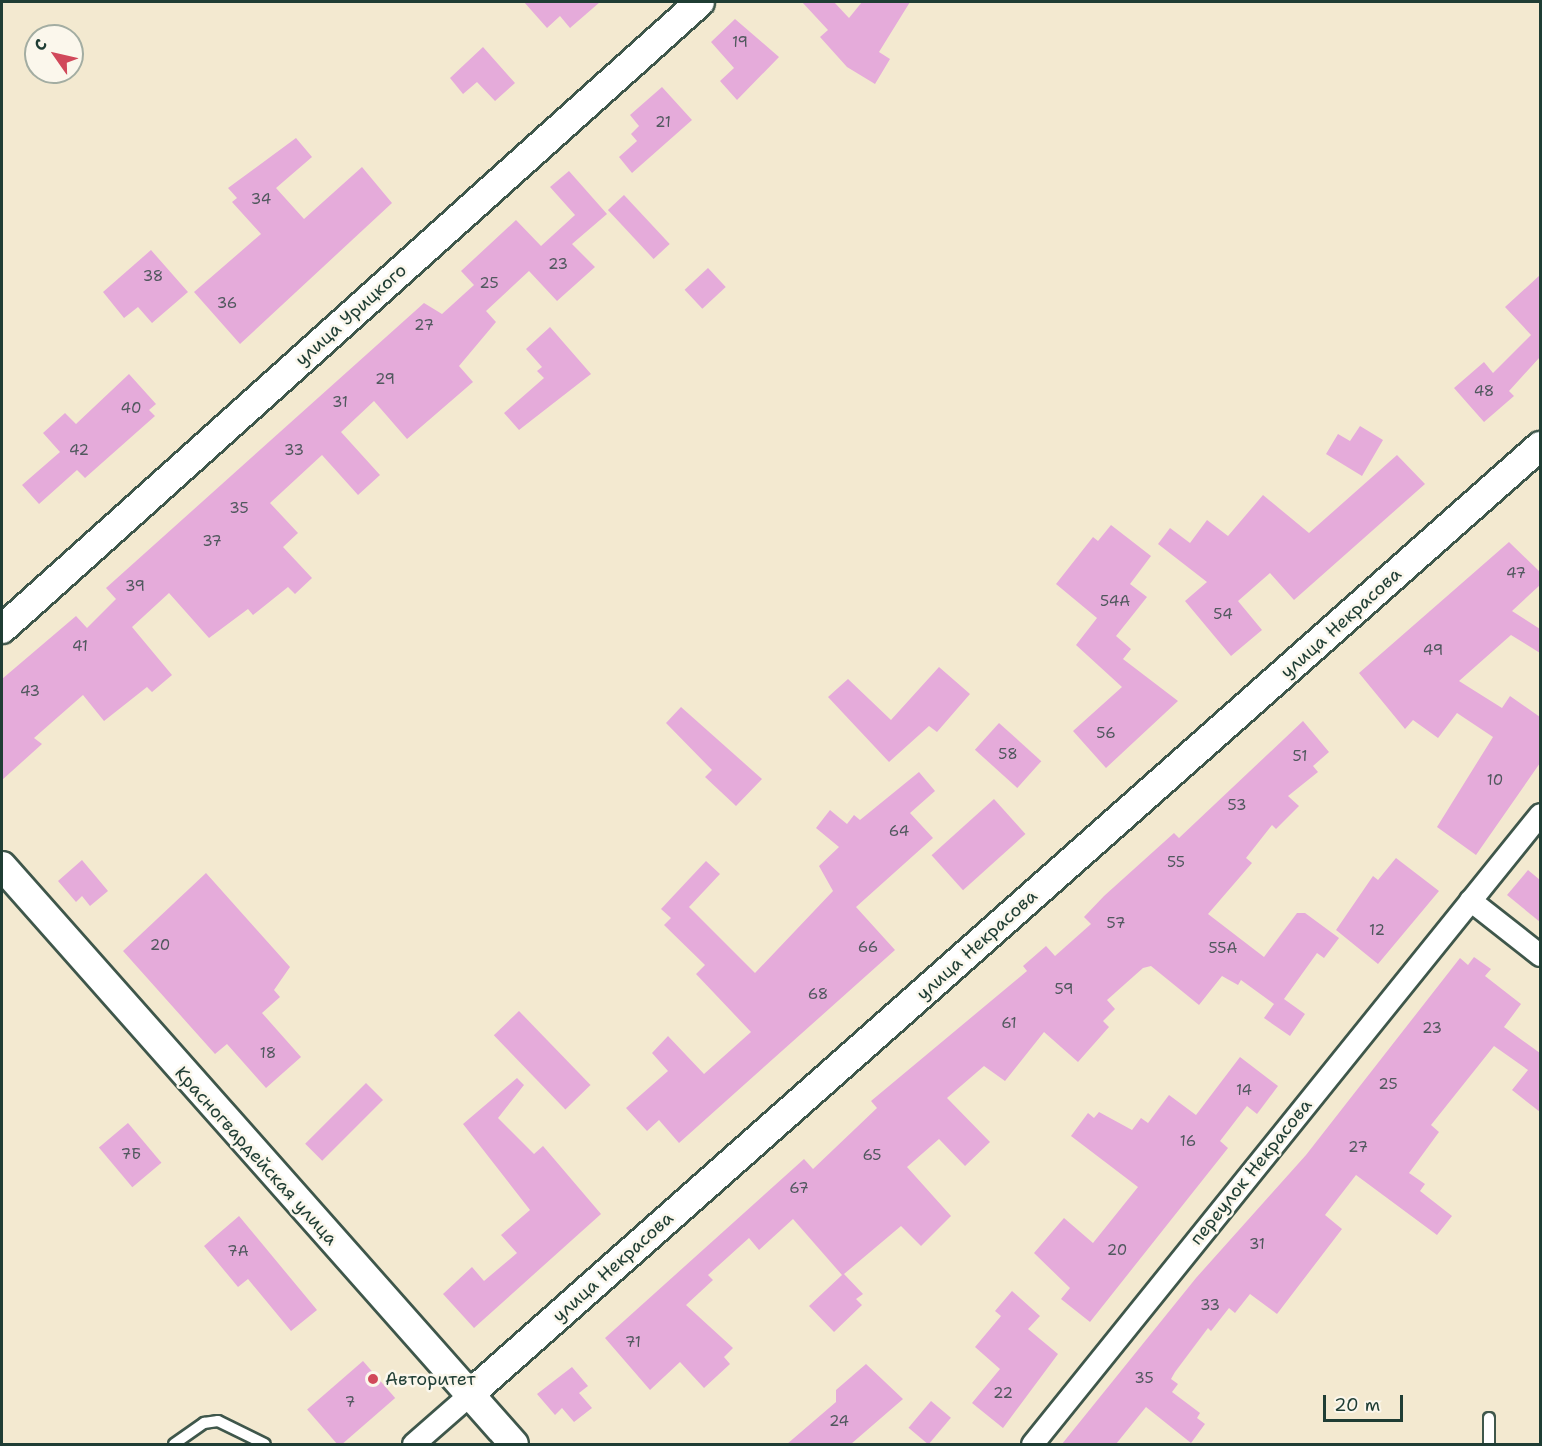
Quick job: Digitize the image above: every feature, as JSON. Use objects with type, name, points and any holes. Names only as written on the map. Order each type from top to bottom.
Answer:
[{"type":"street","name":"улица Урицкого","points":[[2,628],[700,2]]},
{"type":"street","name":"улица Некрасова","points":[[413,1444],[1540,446]]},
{"type":"street","name":"переулок Некрасова","points":[[1032,1444],[1540,814]]},
{"type":"street","name":"Красногвардейская улица","points":[[2,866],[514,1444]]},
{"type":"street","points":[[1470,900],[1540,955]]},
{"type":"lane","points":[[1489,1418],[1489,1444]]},
{"type":"lane","points":[[174,1444],[204,1423],[218,1421],[265,1444]]},
{"type":"building","points":[[524,2],[600,2],[570,28],[560,16],[547,28]]},
{"type":"building","points":[[802,2],[834,2],[849,18],[862,2],[910,2],[879,52],[890,59],[875,84],[847,67],[820,37],[828,30]]},
{"type":"building","points":[[735,19],[779,57],[737,100],[720,81],[734,68],[711,42]]},
{"type":"building","points":[[483,47],[515,83],[495,101],[477,82],[463,94],[450,78]]},
{"type":"building","points":[[662,87],[692,120],[632,173],[619,157],[637,141],[631,134],[639,126],[630,115]]},
{"type":"building","points":[[296,138],[312,157],[276,188],[304,219],[362,167],[392,203],[240,344],[194,292],[261,234],[232,202],[237,198],[228,188]]},
{"type":"building","points":[[569,171],[607,214],[572,244],[595,267],[557,301],[529,271],[486,311],[496,322],[459,366],[473,382],[407,439],[374,401],[341,432],[380,475],[358,495],[322,455],[270,503],[298,533],[283,547],[312,578],[295,594],[288,587],[253,615],[248,609],[209,638],[169,593],[132,627],[172,675],[152,692],[147,687],[104,721],[83,695],[34,738],[42,744],[2,780],[2,679],[76,616],[87,628],[116,599],[106,588],[424,303],[442,314],[474,285],[461,271],[516,220],[541,246],[575,215],[550,187]]},
{"type":"building","points":[[624,195],[670,244],[654,259],[608,210]]},
{"type":"building","points":[[151,250],[188,292],[152,323],[138,307],[124,318],[103,292]]},
{"type":"building","points":[[708,268],[726,287],[702,309],[685,290]]},
{"type":"building","points":[[1540,275],[1540,357],[1509,391],[1514,396],[1484,422],[1454,388],[1484,362],[1493,373],[1531,335],[1505,307]]},
{"type":"building","points":[[550,327],[591,374],[519,430],[504,413],[544,378],[537,371],[542,367],[526,349]]},
{"type":"building","points":[[129,374],[156,404],[149,410],[155,416],[85,478],[77,470],[39,504],[22,485],[60,452],[43,433],[65,413],[76,424]]},
{"type":"building","points":[[1360,426],[1383,440],[1362,476],[1326,454],[1338,434],[1350,441]]},
{"type":"building","points":[[1397,455],[1425,484],[1294,600],[1270,573],[1238,601],[1262,630],[1231,656],[1185,601],[1207,582],[1158,544],[1170,528],[1190,543],[1207,520],[1228,536],[1263,495],[1309,533]]},
{"type":"building","points":[[1111,525],[1151,556],[1130,584],[1147,597],[1116,636],[1131,649],[1123,659],[1178,701],[1106,768],[1073,731],[1122,687],[1076,645],[1097,618],[1056,584],[1093,537],[1098,541]]},
{"type":"building","points":[[1509,542],[1540,572],[1540,585],[1512,611],[1540,629],[1540,653],[1511,635],[1459,681],[1502,708],[1510,696],[1540,717],[1540,763],[1476,855],[1437,827],[1493,737],[1457,713],[1438,738],[1413,720],[1405,729],[1359,673]]},
{"type":"building","points":[[939,667],[970,694],[937,732],[929,726],[889,762],[828,697],[848,679],[891,720]]},
{"type":"building","points":[[681,707],[762,779],[736,806],[705,777],[712,770],[666,723]]},
{"type":"building","points":[[1303,721],[1329,752],[1313,766],[1318,772],[1288,796],[1299,806],[1276,829],[1272,825],[1246,858],[1252,863],[1208,914],[1264,957],[1297,913],[1305,913],[1339,938],[1324,958],[1317,953],[1284,999],[1305,1014],[1290,1036],[1264,1018],[1274,1004],[1241,980],[1238,985],[1222,976],[1199,1005],[1151,966],[1143,968],[1107,1000],[1115,1009],[1103,1021],[1109,1027],[1078,1062],[1044,1032],[1005,1081],[984,1066],[947,1098],[990,1142],[965,1166],[939,1139],[907,1167],[951,1216],[921,1246],[901,1226],[844,1274],[863,1294],[856,1299],[862,1305],[834,1332],[809,1306],[842,1275],[793,1219],[759,1250],[749,1238],[708,1275],[713,1280],[686,1305],[733,1348],[724,1357],[730,1364],[704,1388],[680,1362],[650,1390],[605,1338],[804,1159],[813,1169],[877,1108],[871,1101],[1027,971],[1023,966],[1046,946],[1055,956],[1091,924],[1084,917],[1104,896],[1174,833],[1179,838]]},
{"type":"building","points":[[999,723],[1041,761],[1017,788],[975,750]]},
{"type":"building","points":[[919,772],[935,791],[910,813],[933,838],[856,907],[895,950],[679,1143],[659,1120],[647,1131],[626,1108],[668,1071],[652,1053],[668,1036],[704,1074],[751,1032],[696,974],[705,965],[664,925],[671,918],[661,909],[706,861],[720,874],[689,907],[755,973],[833,891],[819,866],[839,847],[816,828],[830,810],[847,824],[854,815],[860,820]]},
{"type":"building","points":[[994,799],[1025,834],[963,890],[932,855]]},
{"type":"building","points":[[1396,858],[1439,891],[1378,964],[1336,930],[1373,876],[1378,880]]},
{"type":"building","points":[[82,860],[108,891],[90,906],[82,896],[76,902],[58,881]]},
{"type":"building","points":[[1528,870],[1540,880],[1540,922],[1507,895]]},
{"type":"building","points":[[206,873],[290,967],[274,990],[280,997],[262,1013],[301,1057],[266,1088],[227,1044],[215,1054],[123,951]]},
{"type":"building","points":[[1474,957],[1491,969],[1485,976],[1521,1004],[1504,1027],[1540,1053],[1540,1112],[1512,1090],[1528,1070],[1494,1046],[1431,1125],[1439,1132],[1409,1173],[1425,1184],[1420,1191],[1452,1216],[1437,1235],[1356,1175],[1325,1215],[1342,1229],[1277,1314],[1250,1294],[1235,1313],[1229,1308],[1211,1331],[1208,1328],[1175,1372],[1171,1379],[1178,1384],[1172,1392],[1200,1413],[1197,1418],[1205,1424],[1191,1443],[1146,1407],[1116,1444],[1062,1444],[1196,1278],[1306,1155],[1460,958],[1468,965]]},
{"type":"building","points":[[519,1011],[591,1085],[565,1109],[494,1035]]},
{"type":"building","points":[[1240,1057],[1278,1086],[1257,1114],[1247,1106],[1220,1141],[1228,1148],[1090,1322],[1061,1299],[1070,1288],[1034,1253],[1064,1218],[1093,1243],[1138,1187],[1071,1136],[1088,1113],[1094,1118],[1099,1112],[1132,1130],[1141,1118],[1148,1123],[1169,1095],[1196,1115]]},
{"type":"building","points":[[517,1078],[524,1085],[498,1118],[534,1154],[543,1146],[601,1214],[474,1328],[443,1294],[472,1267],[484,1281],[517,1253],[501,1235],[530,1210],[463,1124]]},
{"type":"building","points":[[366,1083],[383,1100],[322,1161],[305,1144]]},
{"type":"building","points":[[128,1123],[161,1163],[132,1187],[99,1147]]},
{"type":"building","points":[[239,1216],[317,1310],[291,1331],[248,1279],[238,1287],[204,1246]]},
{"type":"building","points":[[1012,1291],[1040,1316],[1028,1329],[1058,1354],[1003,1428],[972,1403],[1000,1369],[975,1347],[1001,1316],[995,1311]]},
{"type":"building","points":[[363,1361],[395,1398],[342,1444],[337,1444],[307,1410]]},
{"type":"building","points":[[866,1364],[903,1399],[851,1444],[787,1444],[836,1402],[836,1390]]},
{"type":"building","points":[[572,1367],[588,1386],[579,1393],[592,1408],[574,1422],[562,1408],[555,1415],[537,1394]]},
{"type":"building","points":[[931,1401],[951,1418],[929,1444],[909,1428]]},
{"type":"place","name":"Авторитет","points":[[373,1379]]}]
